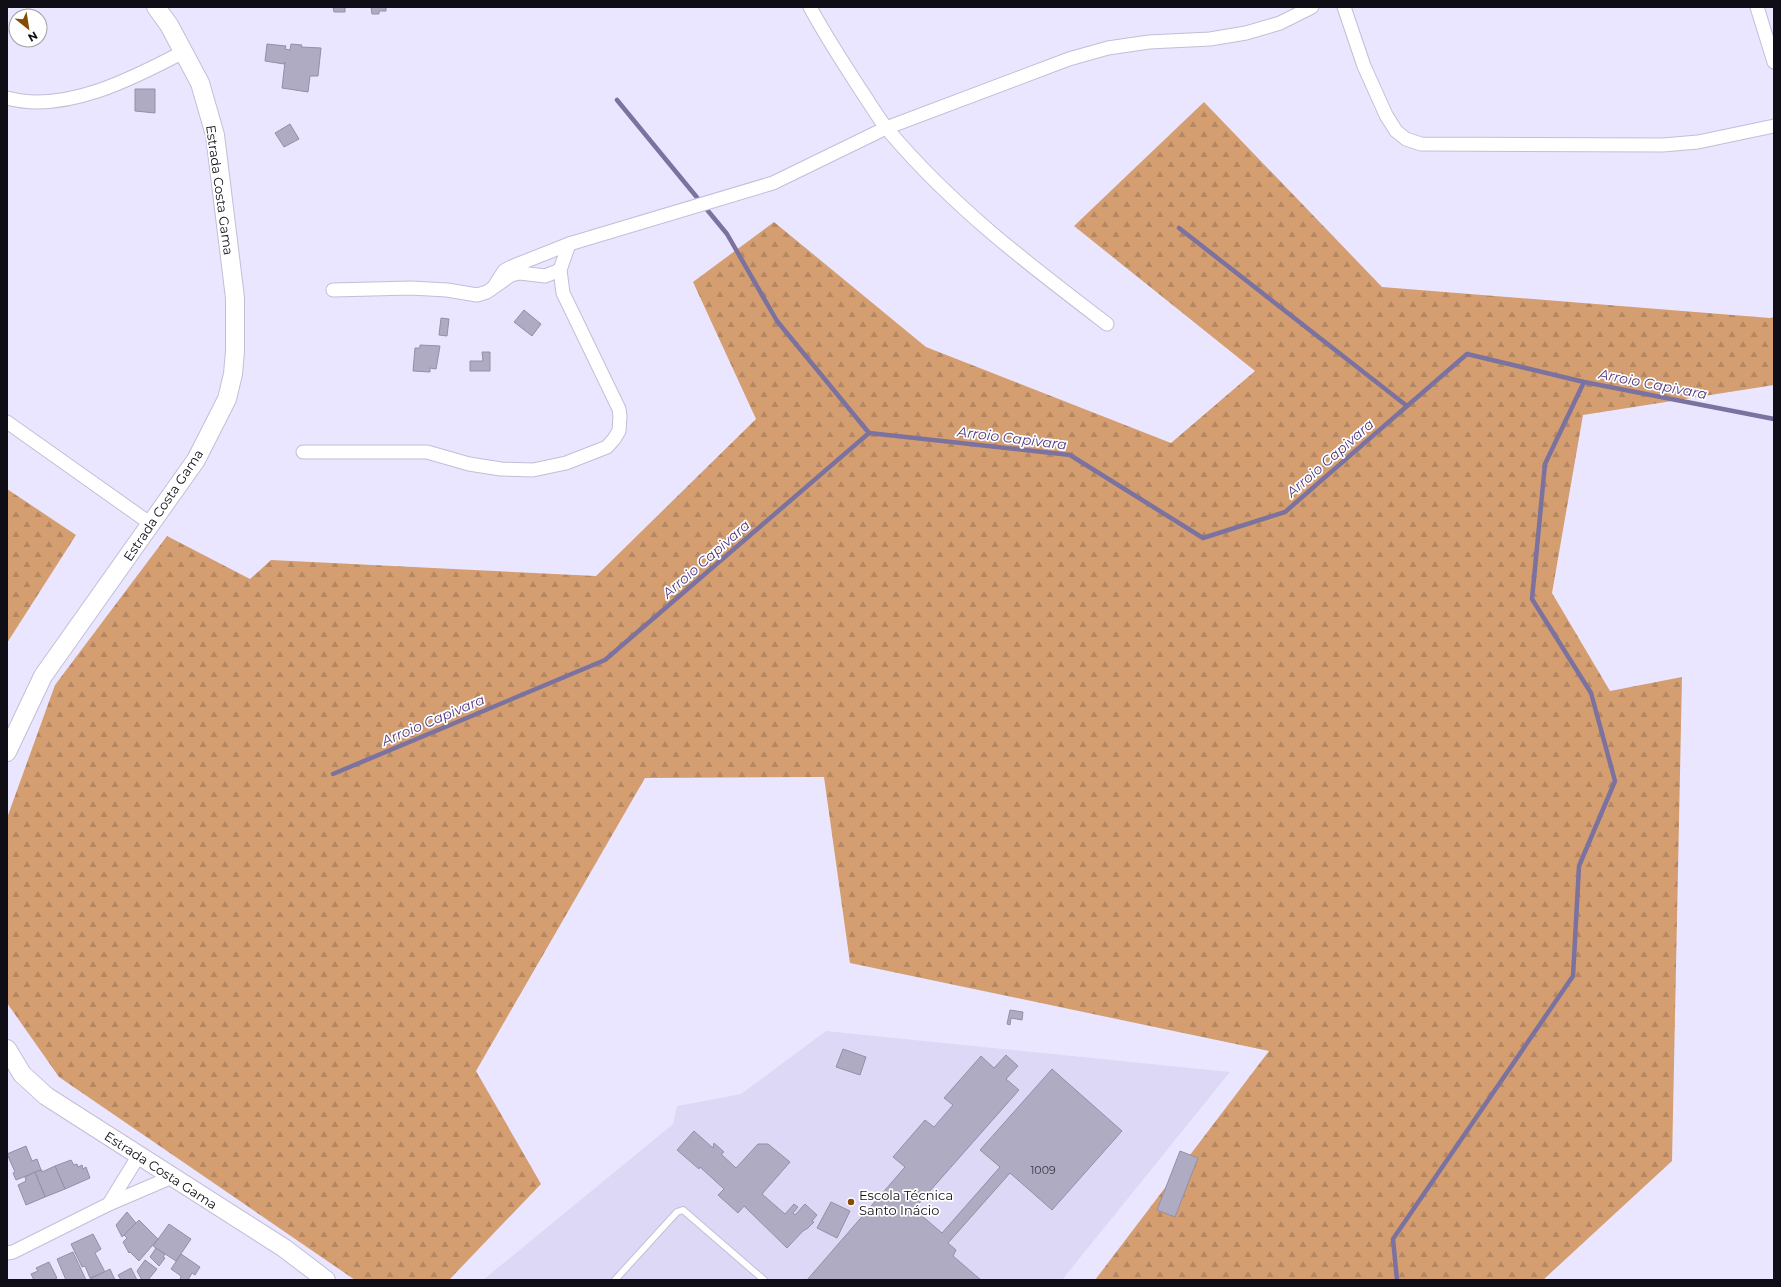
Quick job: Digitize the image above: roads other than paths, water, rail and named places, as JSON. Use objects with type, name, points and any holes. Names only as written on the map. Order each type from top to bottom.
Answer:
[{"type":"main road","name":"Estrada Costa Gama","points":[[7,752],[43,676],[196,460],[227,399],[235,351],[235,298],[215,135],[200,83],[169,25],[156,7]]},
{"type":"main road","name":"Estrada Costa Gama","points":[[7,1049],[22,1074],[46,1096],[284,1248],[326,1280]]},
{"type":"street","points":[[810,7],[824,34],[886,128],[937,183],[992,236],[1107,324]]},
{"type":"street","points":[[495,285],[504,271],[511,267],[569,244],[773,183],[886,128],[1069,59],[1108,48],[1149,42],[1210,39],[1246,33],[1280,23],[1312,7]]},
{"type":"street","points":[[1344,7],[1364,66],[1386,115],[1396,131],[1406,139],[1421,144],[1663,145],[1698,142],[1774,126]]},
{"type":"street","points":[[1757,7],[1774,62]]},
{"type":"street","points":[[7,98],[21,102],[54,102],[82,95],[136,75],[184,51]]},
{"type":"street","points":[[303,452],[427,452],[447,456],[469,464],[501,469],[533,470],[566,464],[607,447],[619,431],[619,409],[563,293],[560,270],[569,244]]},
{"type":"street","points":[[333,290],[411,288],[447,290],[476,295],[487,292],[511,275],[520,273],[545,276],[560,270]]},
{"type":"street","points":[[7,422],[151,524]]},
{"type":"street","points":[[109,1204],[139,1156]]},
{"type":"street","points":[[7,1253],[13,1252],[109,1204],[172,1177]]},
{"type":"lane","points":[[614,1280],[677,1212],[683,1210],[764,1280]]},
{"type":"waterway","points":[[617,100],[727,234],[777,321],[869,433]]},
{"type":"waterway","points":[[1179,228],[1407,406]]},
{"type":"waterway","name":"Arroio Capivara","points":[[333,774],[605,660],[869,433],[1070,455],[1203,538],[1285,512],[1467,354],[1584,382],[1774,419]]},
{"type":"waterway","points":[[1397,1280],[1393,1239],[1573,976],[1579,866],[1615,781],[1591,693],[1532,599],[1545,464],[1584,382]]},
{"type":"place","name":"Escola Técnica Santo Inácio","points":[[851,1202]]}]
